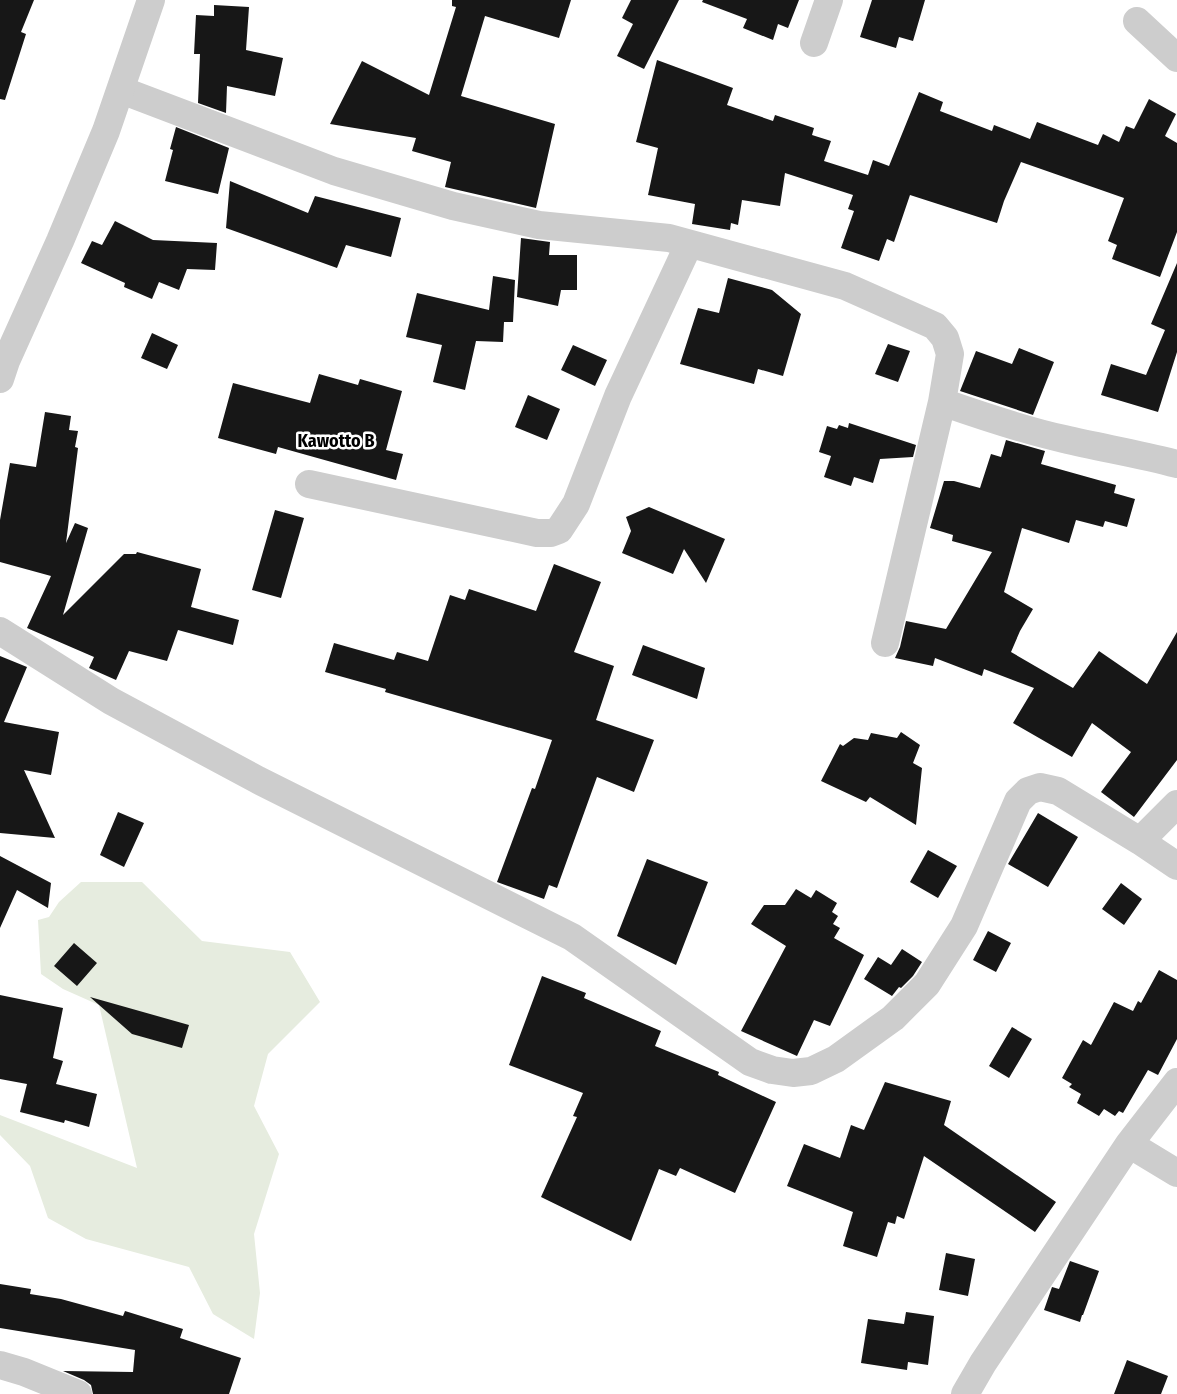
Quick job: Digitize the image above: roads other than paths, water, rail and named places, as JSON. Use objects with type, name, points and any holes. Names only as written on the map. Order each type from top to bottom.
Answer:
[{"type":"street","points":[[0,379],[6,360],[72,214],[106,131],[150,0]]},
{"type":"street","points":[[814,43],[829,0]]},
{"type":"street","points":[[1137,22],[1177,58]]},
{"type":"street","points":[[121,90],[334,170],[452,206],[540,225],[669,238],[844,286],[935,326],[945,338],[950,354],[942,402],[885,643]]},
{"type":"street","points":[[309,484],[537,533],[551,533],[559,530],[576,504],[618,396],[690,244]]},
{"type":"street","points":[[942,402],[986,418],[1063,439],[1149,456],[1177,464]]},
{"type":"street","points":[[0,631],[111,700],[258,780],[572,937],[750,1062],[772,1070],[793,1073],[811,1071],[836,1059],[893,1018],[928,984],[964,926],[1018,801],[1028,791],[1040,787],[1058,791],[1177,866]]},
{"type":"street","points":[[1140,841],[1177,804]]},
{"type":"street","points":[[965,1394],[988,1355],[1129,1144],[1177,1082]]},
{"type":"street","points":[[1129,1144],[1177,1173]]},
{"type":"street","points":[[0,1365],[24,1372],[78,1394]]},
{"type":"district","name":"Kawotto B","points":[[336,441]]}]
